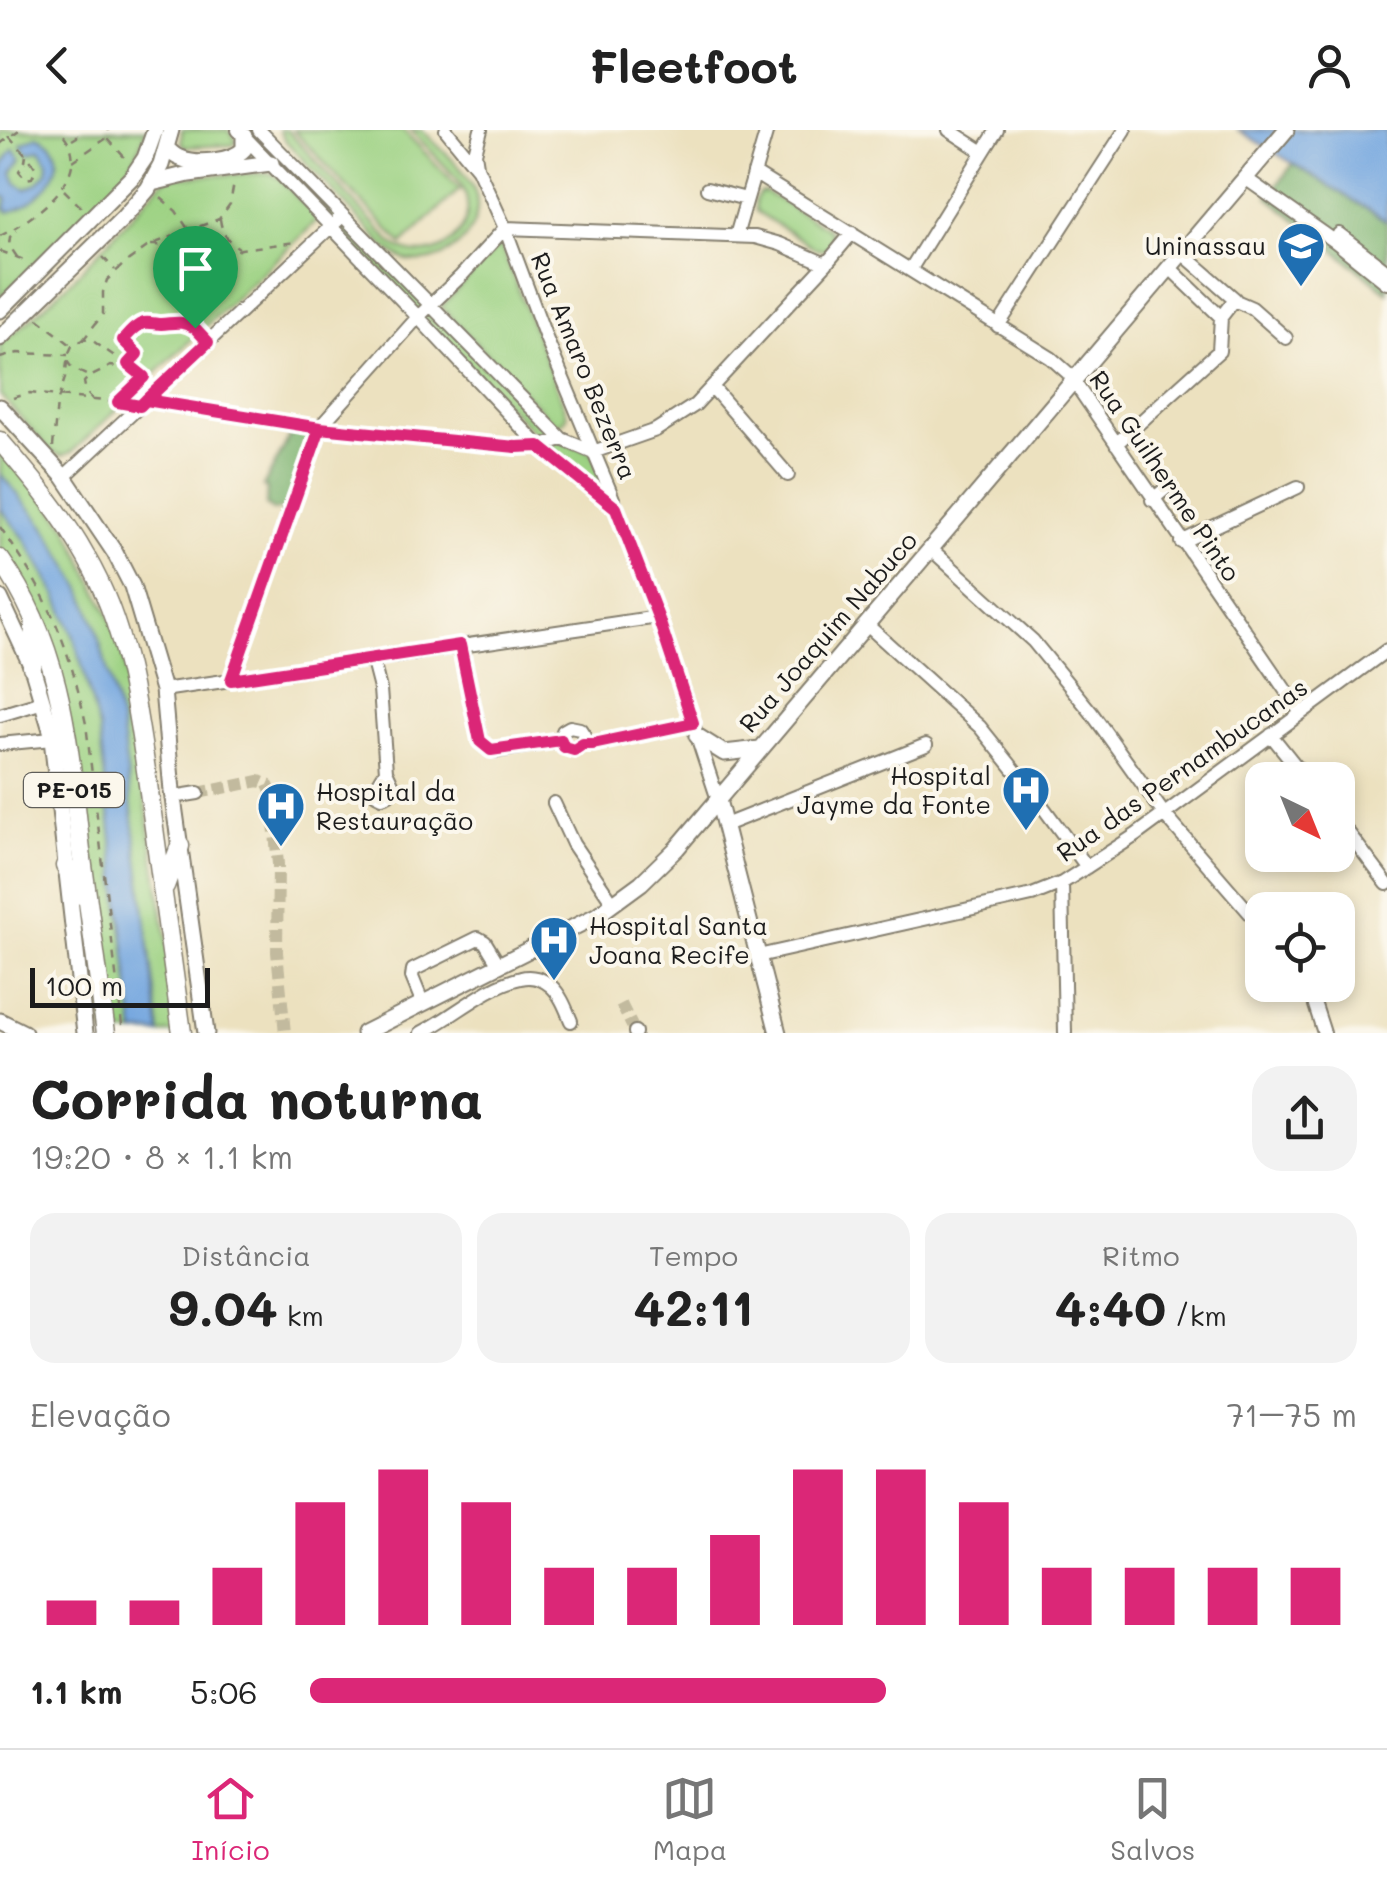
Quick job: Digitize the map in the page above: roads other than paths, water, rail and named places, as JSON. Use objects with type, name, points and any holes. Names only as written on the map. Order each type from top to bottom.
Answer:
[{"type":"highway","name":"PE-015","points":[[0,441],[24,468],[87,558],[121,641],[137,711],[182,1033]]},
{"type":"highway","name":"PE-015","points":[[0,559],[35,616],[52,664],[66,725],[106,1033]]},
{"type":"highway","points":[[32,667],[35,616]]},
{"type":"highway","points":[[163,892],[180,846]]},
{"type":"highway","points":[[66,866],[88,905]]},
{"type":"main road","points":[[0,311],[137,170],[158,130]]},
{"type":"main road","points":[[0,338],[124,217],[152,183],[172,130]]},
{"type":"main road","name":"Rua Joaquim Nabuco","points":[[364,1033],[567,935],[641,883],[718,800],[1286,130]]},
{"type":"main road","points":[[166,148],[186,160],[228,160],[244,150],[247,132]]},
{"type":"main road","points":[[152,183],[271,163]]},
{"type":"main road","points":[[0,407],[60,473],[115,552],[132,586],[163,690],[173,797],[206,1033]]},
{"type":"main road","points":[[0,598],[32,667],[52,739],[85,1033]]},
{"type":"main road","points":[[695,729],[724,753],[760,749]]},
{"type":"main road","points":[[718,800],[778,1033]]},
{"type":"main road","points":[[0,1021],[24,1033]]},
{"type":"street","points":[[0,311],[128,192],[141,176],[158,130]]},
{"type":"street","name":"Rua Amaro Bezerra","points":[[446,130],[478,169],[505,228],[658,617],[718,800]]},
{"type":"street","points":[[478,169],[475,153],[481,130]]},
{"type":"street","points":[[736,236],[767,130]]},
{"type":"street","points":[[949,130],[983,152]]},
{"type":"street","points":[[910,270],[997,130]]},
{"type":"street","points":[[998,326],[1125,130]]},
{"type":"street","points":[[247,132],[271,163],[539,446],[616,508]]},
{"type":"street","points":[[247,132],[343,215],[562,439],[594,452],[656,430],[695,405],[852,233]]},
{"type":"street","name":"Rua Guilherme Pinto","points":[[754,173],[1051,358],[1074,381],[1300,713]]},
{"type":"street","points":[[1250,173],[1307,210],[1387,271]]},
{"type":"street","points":[[1250,173],[1387,283]]},
{"type":"street","points":[[708,189],[746,199]]},
{"type":"street","points":[[60,473],[159,388],[343,215]]},
{"type":"street","points":[[231,680],[320,428],[418,316],[505,228],[755,238],[826,264]]},
{"type":"street","points":[[1182,253],[1286,338]]},
{"type":"street","points":[[1170,268],[1221,317]]},
{"type":"street","points":[[1116,444],[1215,356],[1220,344],[1221,317],[1236,301]]},
{"type":"street","points":[[713,388],[788,475]]},
{"type":"street","points":[[142,403],[320,428],[516,447],[562,439]]},
{"type":"street","points":[[1152,500],[1170,486]]},
{"type":"street","points":[[1182,542],[1298,488]]},
{"type":"street","points":[[932,550],[1033,641],[1091,712],[1164,814],[1245,907]]},
{"type":"street","points":[[163,690],[658,617]]},
{"type":"street","points":[[867,625],[980,727],[1087,868]]},
{"type":"street","points":[[460,645],[484,746],[498,751],[561,740],[570,750],[583,744],[695,729]]},
{"type":"street","name":"Rua das Pernambucanas","points":[[758,956],[1032,895],[1062,883],[1164,814],[1387,650]]},
{"type":"street","points":[[372,658],[380,690],[386,771]]},
{"type":"street","points":[[0,715],[43,702]]},
{"type":"street","points":[[1271,736],[1292,762]]},
{"type":"street","points":[[0,744],[52,739]]},
{"type":"street","points":[[726,825],[926,745]]},
{"type":"street","points":[[173,797],[198,792]]},
{"type":"street","points":[[554,803],[573,844],[614,903]]},
{"type":"street","points":[[1355,842],[1387,884]]},
{"type":"street","points":[[1062,883],[1065,1033]]},
{"type":"street","points":[[423,1004],[413,970],[478,938],[485,942],[499,965]]},
{"type":"street","points":[[421,1033],[522,977],[549,984],[571,1021]]},
{"type":"street","points":[[1314,1002],[1324,1033]]},
{"type":"water","points":[[1238,130],[1387,130],[1387,221],[1379,216]]},
{"type":"water","points":[[37,136],[51,144],[57,166],[44,190],[8,212],[7,198],[0,195],[1,176],[14,149],[21,158],[12,173],[16,183],[26,189],[37,184],[47,172],[48,163],[40,149],[29,153],[21,144]]},
{"type":"water","points":[[0,473],[45,527],[82,589],[96,627],[121,723],[160,1033],[135,1033],[99,729],[75,640],[57,596],[25,539],[0,508]]},
{"type":"tunnel","points":[[198,793],[259,781],[268,785],[271,792],[278,864],[277,952],[285,1033]]},
{"type":"tunnel","points":[[621,1004],[635,1032]]},
{"type":"place","name":"Uninassau","points":[[1301,288]]},
{"type":"place","name":"Hospital Jayme da Fonte","points":[[1026,832]]},
{"type":"place","name":"Hospital da Restauração","points":[[281,848]]},
{"type":"place","name":"Hospital Santa Joana Recife","points":[[554,982]]}]
